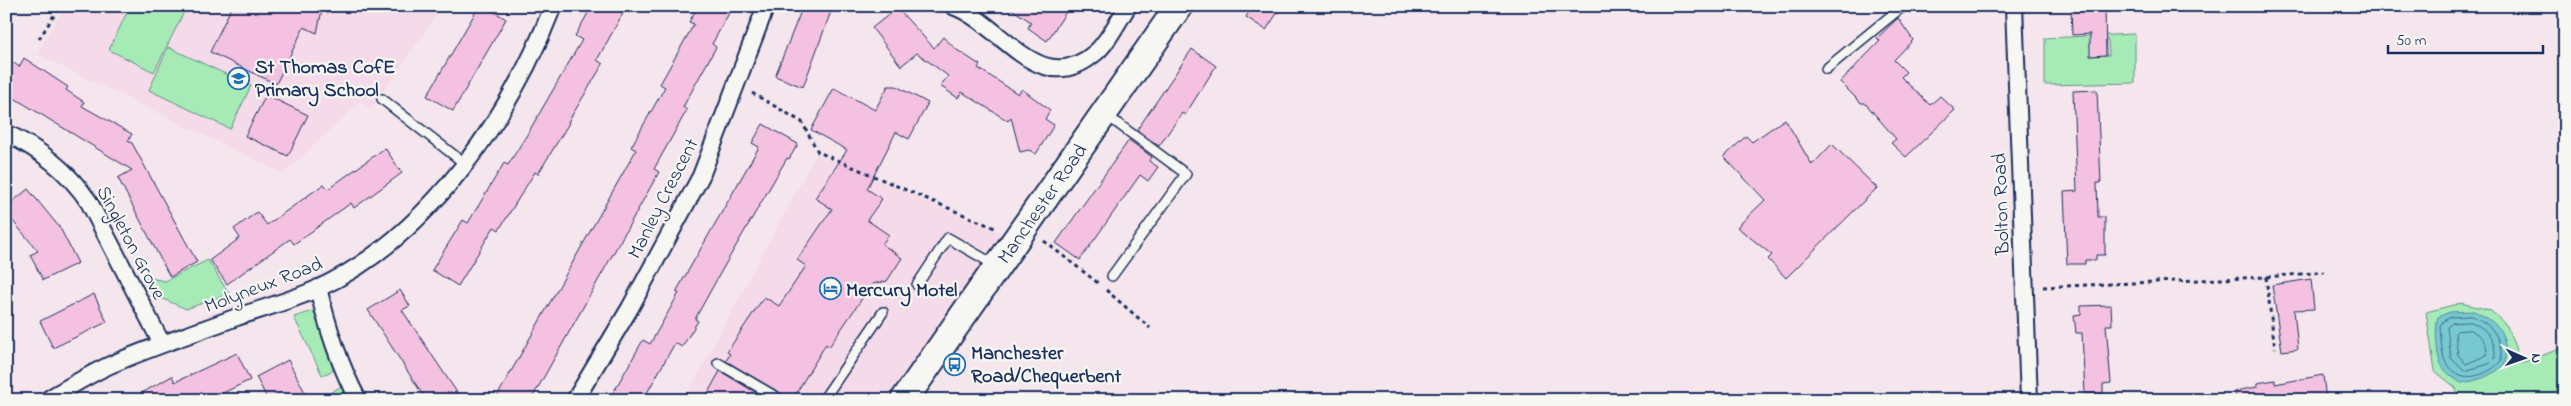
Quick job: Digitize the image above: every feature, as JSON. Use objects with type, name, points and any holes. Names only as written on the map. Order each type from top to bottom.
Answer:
[{"type":"main road","name":"Manchester Road","points":[[904,400],[1179,6]]},
{"type":"street","name":"Molyneux Road","points":[[47,400],[108,365],[318,288],[372,255],[407,228],[439,197],[497,117],[526,69],[553,6]]},
{"type":"street","name":"Manley Crescent","points":[[575,400],[630,308],[701,176],[738,84],[766,6]]},
{"type":"street","points":[[961,8],[1026,58],[1040,66],[1052,69],[1068,68],[1096,53],[1128,6]]},
{"type":"street","name":"Bolton Road","points":[[2014,6],[2029,400]]},
{"type":"street","name":"Singleton Grove","points":[[6,133],[45,155],[76,183],[89,202],[162,344]]},
{"type":"street","points":[[318,288],[333,345],[343,372],[358,400]]},
{"type":"lane","points":[[1826,69],[1904,6]]},
{"type":"lane","points":[[382,99],[464,163]]},
{"type":"lane","points":[[1104,113],[1186,174],[1112,276]]},
{"type":"lane","points":[[917,285],[948,238],[998,266]]},
{"type":"lane","points":[[822,400],[883,312]]},
{"type":"lane","points":[[718,363],[781,400]]},
{"type":"path","points":[[39,39],[60,6]]},
{"type":"path","points":[[738,84],[802,122],[818,152],[1021,233],[1092,276],[1150,328]]},
{"type":"path","points":[[2025,288],[2266,277],[2324,272]]},
{"type":"path","points":[[2266,277],[2275,349]]},
{"type":"shaded area","name":"St Thomas CofE Primary School","points":[[66,6],[443,6],[371,109],[360,102],[284,174],[36,54]]},
{"type":"shaded area","points":[[816,154],[1004,234],[890,400],[684,400]]},
{"type":"green space","points":[[130,6],[187,6],[154,72],[109,50]]},
{"type":"green space","points":[[2135,34],[2135,83],[2045,85],[2045,38]],"holes":[[[2108,40],[2109,55],[2091,56],[2090,41]]]},
{"type":"green space","points":[[168,47],[251,86],[230,129],[149,90]]},
{"type":"green space","points":[[208,260],[229,294],[186,309],[152,294],[145,277],[165,281]]},
{"type":"green space","points":[[2461,303],[2490,310],[2507,326],[2521,363],[2565,347],[2565,400],[2458,400],[2456,388],[2435,371],[2426,312]]},
{"type":"green space","points":[[313,311],[335,370],[322,375],[294,317]]},
{"type":"green space","points":[[342,386],[350,400],[335,400],[331,392]]},
{"type":"water","points":[[2474,311],[2490,320],[2500,331],[2505,345],[2505,364],[2495,372],[2484,377],[2461,383],[2447,372],[2439,360],[2436,341],[2437,321],[2438,317],[2450,312]]},
{"type":"building","points":[[232,6],[314,6],[322,10],[317,33],[304,27],[276,84],[210,52]]},
{"type":"building","points":[[479,6],[485,6],[506,19],[453,111],[427,96]]},
{"type":"building","points":[[592,6],[627,6],[597,60],[603,64],[569,123],[538,174],[535,172],[499,230],[494,227],[458,286],[432,270],[463,220],[468,223],[504,163],[508,165],[528,133],[582,40],[575,36]]},
{"type":"building","points":[[698,6],[733,6],[712,44],[716,47],[683,107],[687,110],[654,169],[659,172],[531,400],[495,400],[636,150],[631,147],[665,87],[660,84],[694,24],[689,22]]},
{"type":"building","points":[[803,6],[833,6],[803,87],[775,76]]},
{"type":"building","points":[[1007,6],[1070,6],[1047,41],[1028,28],[1031,22]]},
{"type":"building","points":[[1252,6],[1282,6],[1266,30],[1246,17]]},
{"type":"building","points":[[2071,6],[2105,6],[2106,55],[2090,56],[2090,34],[2072,35]]},
{"type":"building","points":[[897,8],[934,48],[943,37],[957,50],[980,65],[978,68],[1018,94],[1022,89],[1050,110],[1045,119],[1054,125],[1036,154],[1029,150],[1020,152],[1011,117],[1008,121],[962,92],[958,98],[940,86],[948,76],[917,53],[901,66],[872,28]]},
{"type":"building","points":[[1898,18],[1913,40],[1894,60],[1906,72],[1901,77],[1930,105],[1940,96],[1955,110],[1906,157],[1891,143],[1896,139],[1865,103],[1861,103],[1840,82],[1880,41],[1877,38]]},
{"type":"building","points":[[1192,49],[1216,66],[1185,115],[1182,113],[1159,146],[1137,130]]},
{"type":"building","points":[[24,58],[68,87],[66,90],[84,102],[82,106],[132,134],[128,141],[132,143],[197,262],[170,277],[118,178],[132,170],[6,93],[6,73],[13,62],[19,67]]},
{"type":"building","name":"Mercury Motel","points":[[888,86],[896,86],[928,103],[909,139],[896,132],[867,189],[882,199],[867,220],[889,235],[882,244],[902,258],[887,281],[872,284],[829,347],[826,344],[792,400],[787,400],[784,395],[726,361],[730,354],[727,352],[764,297],[779,306],[806,266],[797,260],[832,209],[815,198],[847,150],[811,130],[834,88],[875,110]]},
{"type":"building","points":[[2097,90],[2101,183],[2097,183],[2098,217],[2105,217],[2105,255],[2096,255],[2096,260],[2085,260],[2085,264],[2067,264],[2064,192],[2077,191],[2073,91]]},
{"type":"building","points":[[266,95],[308,115],[288,156],[245,136]]},
{"type":"building","points":[[1785,119],[1812,165],[1832,144],[1877,188],[1786,278],[1768,259],[1772,255],[1737,227],[1765,200],[1724,157],[1746,136],[1752,142]]},
{"type":"building","points":[[763,124],[798,144],[789,159],[787,158],[722,270],[695,319],[698,321],[682,347],[675,343],[643,400],[609,400],[643,340],[650,344],[679,293],[676,292],[759,147],[752,143]]},
{"type":"building","points":[[1129,140],[1152,157],[1149,161],[1158,167],[1148,181],[1140,175],[1080,260],[1056,243]]},
{"type":"building","points":[[385,148],[402,173],[354,208],[351,203],[294,244],[290,239],[227,284],[210,260],[240,238],[234,229],[257,212],[267,225],[324,184],[328,189]]},
{"type":"building","points":[[28,189],[60,228],[78,263],[43,280],[30,255],[38,251],[6,213],[6,207]]},
{"type":"building","points":[[2311,279],[2314,309],[2294,310],[2298,349],[2282,351],[2272,285]]},
{"type":"building","points":[[400,290],[410,306],[402,310],[462,400],[426,400],[368,310]]},
{"type":"building","points":[[94,294],[107,322],[53,348],[40,321]]},
{"type":"building","points":[[2111,305],[2112,325],[2106,325],[2111,383],[2103,384],[2103,393],[2085,394],[2082,333],[2076,333],[2074,315],[2081,314],[2081,306]]},
{"type":"building","points":[[237,353],[250,380],[223,393],[226,400],[129,400],[172,376],[175,382]]},
{"type":"building","points":[[288,360],[309,400],[268,400],[256,377]]},
{"type":"building","points":[[720,371],[768,400],[704,400]]},
{"type":"building","points":[[2323,375],[2326,400],[2236,400],[2235,391],[2257,387],[2257,383],[2275,380],[2275,384]]},
{"type":"place","name":"St Thomas CofE Primary School","points":[[239,78]]},
{"type":"place","name":"Mercury Motel","points":[[830,289]]},
{"type":"place","name":"Manchester Road/Chequerbent","points":[[955,364]]}]
